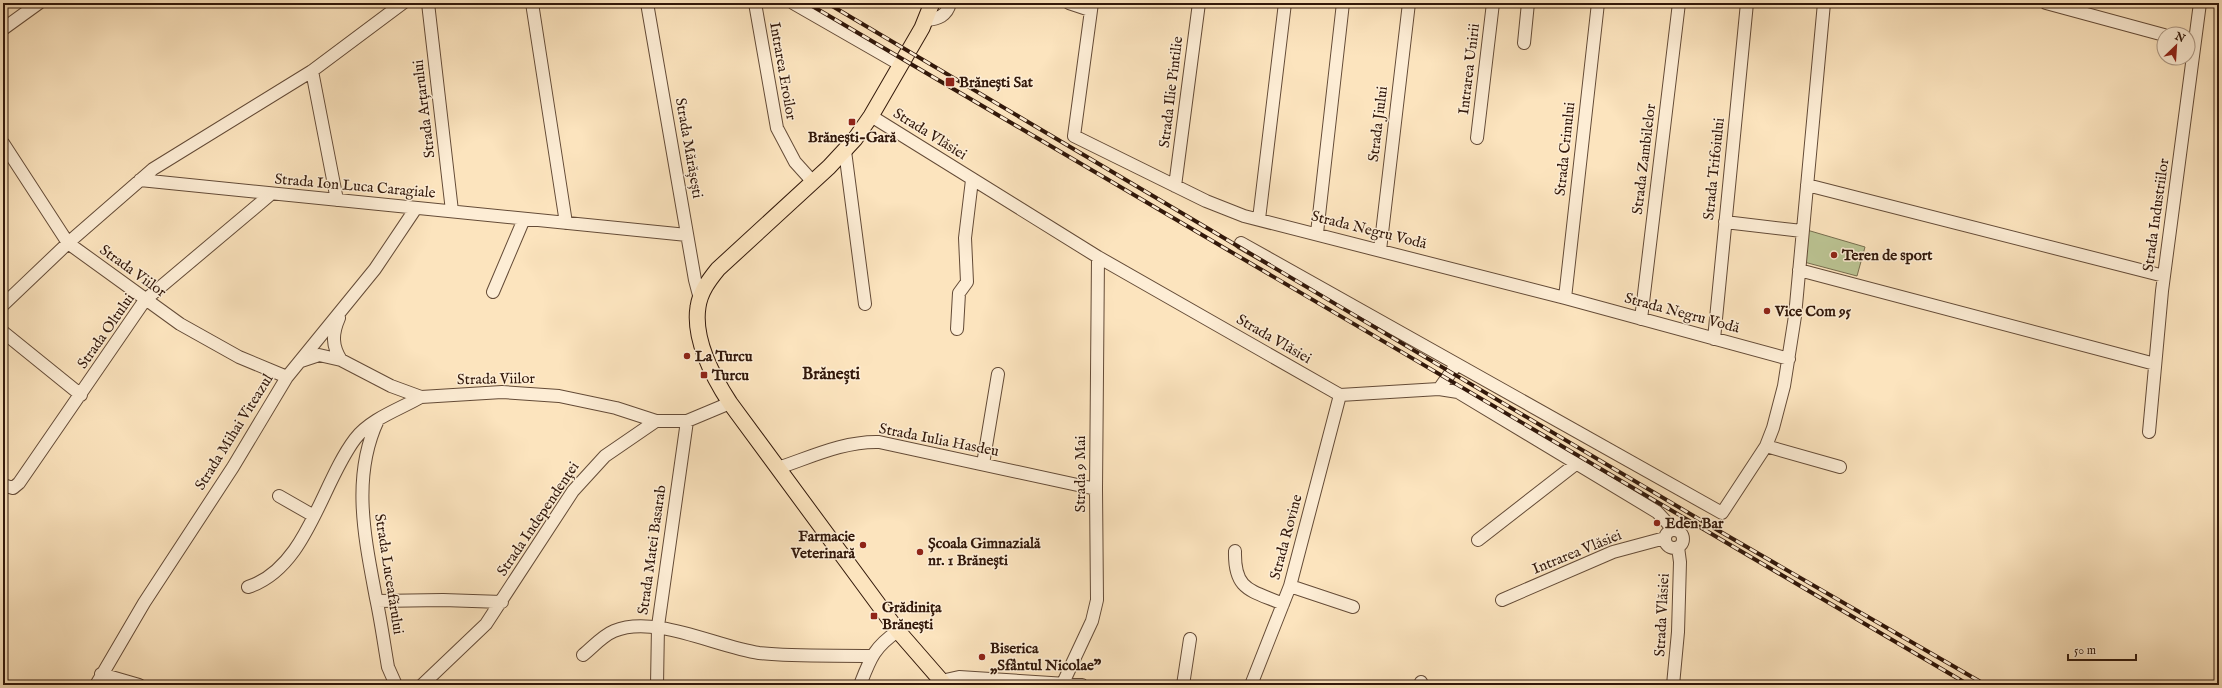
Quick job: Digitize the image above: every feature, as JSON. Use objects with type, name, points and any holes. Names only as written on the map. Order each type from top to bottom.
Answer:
[{"type":"main road","points":[[932,3],[926,20],[901,65],[871,116],[845,151],[718,268],[706,286],[700,299],[698,316],[701,338],[716,380],[730,403],[898,631],[943,683]]},
{"type":"street","points":[[3,28],[39,3]]},
{"type":"street","points":[[3,304],[68,243],[140,180],[174,154],[312,71],[403,3]]},
{"type":"street","name":"Strada Arțarului","points":[[428,3],[452,211]]},
{"type":"street","points":[[532,3],[566,223]]},
{"type":"street","name":"Strada Mărășești","points":[[647,3],[687,234],[700,299]]},
{"type":"street","name":"Intrarea Eroilor","points":[[755,3],[777,128],[795,162],[813,182]]},
{"type":"street","points":[[794,3],[901,65]]},
{"type":"street","points":[[926,20],[940,18],[948,9],[950,3]]},
{"type":"street","name":"Strada Negru Vodă","points":[[1069,3],[1091,7],[1074,136],[1175,186],[1226,209],[1259,220],[1317,233],[1565,298],[1789,359]]},
{"type":"street","name":"Strada Ilie Pintilie","points":[[1175,186],[1199,3]]},
{"type":"street","points":[[1259,220],[1285,3]]},
{"type":"street","points":[[1317,233],[1343,3]]},
{"type":"street","name":"Strada Jiului","points":[[1380,250],[1408,3]]},
{"type":"street","name":"Intrarea Unirii","points":[[1477,138],[1493,3]]},
{"type":"street","points":[[1524,43],[1528,3]]},
{"type":"street","name":"Strada Crinului","points":[[1565,298],[1598,3]]},
{"type":"street","name":"Strada Zambilelor","points":[[1641,319],[1679,3]]},
{"type":"street","name":"Strada Trifoiului","points":[[1714,339],[1747,3]]},
{"type":"street","points":[[1240,243],[1722,513],[1766,446],[1776,416],[1789,359],[1799,270],[1824,3]]},
{"type":"street","points":[[2046,3],[2156,33]]},
{"type":"street","name":"Strada Industriilor","points":[[2195,26],[2200,3]]},
{"type":"street","name":"Strada Industriilor","points":[[2149,432],[2164,276],[2189,66]]},
{"type":"street","points":[[312,71],[337,200]]},
{"type":"street","name":"Strada Vlăsiei","points":[[871,116],[1098,257],[1340,395]]},
{"type":"street","name":"Strada Viilor","points":[[3,143],[68,243],[145,300],[207,340],[287,377]]},
{"type":"street","points":[[845,151],[865,304]]},
{"type":"street","name":"Strada Ion Luca Caragiale","points":[[140,180],[687,234]]},
{"type":"street","name":"Strada Vlăsiei","points":[[957,329],[959,293],[967,282],[965,238],[972,180]]},
{"type":"street","points":[[1807,185],[2164,276]]},
{"type":"street","name":"Strada Oltului","points":[[5,486],[13,488],[19,483],[145,300],[271,194]]},
{"type":"street","name":"Strada Mihai Viteazul","points":[[98,680],[171,560],[233,467],[287,377],[375,269],[416,208]]},
{"type":"street","points":[[493,292],[524,219]]},
{"type":"street","points":[[1725,222],[1802,231]]},
{"type":"street","name":"Strada 9 Mai","points":[[1063,683],[1096,610],[1098,257]]},
{"type":"street","points":[[1799,270],[2155,364]]},
{"type":"street","points":[[341,311],[335,327],[333,339],[335,350],[341,360]]},
{"type":"street","points":[[3,332],[81,395]]},
{"type":"street","name":"Strada Viilor","points":[[299,361],[319,355],[341,360],[391,386],[421,397],[502,392],[559,396],[616,408],[656,421]]},
{"type":"street","points":[[1439,389],[1456,365]]},
{"type":"street","points":[[983,464],[998,374]]},
{"type":"street","points":[[1340,395],[1439,389],[1458,392],[1657,512],[1669,534]]},
{"type":"street","name":"Strada Rovine","points":[[1251,685],[1290,586],[1340,395]]},
{"type":"street","points":[[248,587],[264,581],[279,567],[314,516],[355,439],[363,429],[421,397]]},
{"type":"street","points":[[656,421],[687,421],[730,403]]},
{"type":"street","name":"Strada Luceafărului","points":[[378,420],[370,438],[364,461],[363,512],[365,539],[388,667],[396,685]]},
{"type":"street","name":"Strada Independenței","points":[[422,685],[470,642],[486,624],[583,478],[605,456],[656,421]]},
{"type":"street","name":"Strada Matei Basarab","points":[[657,685],[658,626],[687,421]]},
{"type":"street","name":"Strada Iulia Hasdeu","points":[[778,468],[845,445],[879,442],[1096,489]]},
{"type":"street","points":[[1766,446],[1840,467]]},
{"type":"street","points":[[1478,540],[1577,464]]},
{"type":"street","points":[[279,496],[314,516]]},
{"type":"street","name":"Strada Vlăsiei","points":[[1669,534],[1669,546],[1678,547],[1680,562],[1678,625],[1673,685]]},
{"type":"street","name":"Intrarea Vlăsiei","points":[[1502,600],[1613,552],[1669,534]]},
{"type":"street","points":[[1235,551],[1235,572],[1242,583],[1253,591],[1283,604]]},
{"type":"street","points":[[1290,586],[1353,607]]},
{"type":"street","points":[[377,602],[443,600],[502,602]]},
{"type":"street","points":[[583,655],[606,635],[616,630],[658,626],[739,649],[760,653],[871,656]]},
{"type":"street","points":[[860,685],[871,656],[884,640],[898,631]]},
{"type":"street","points":[[1183,685],[1190,639]]},
{"type":"street","points":[[943,683],[959,677],[1082,685]]},
{"type":"street","points":[[98,680],[139,685]]},
{"type":"green space","name":"Teren de sport","points":[[1807,230],[1865,247],[1857,276],[1804,262]]},
{"type":"railway","points":[[807,3],[1969,685]]},
{"type":"railway","points":[[827,3],[1714,528],[1986,685]]},
{"type":"place","name":"Brănești Sat","points":[[950,82]]},
{"type":"place","name":"Brănești-Gară","points":[[852,122]]},
{"type":"place","name":"Teren de sport","points":[[1834,255]]},
{"type":"place","name":"Vice Com 95","points":[[1767,311]]},
{"type":"place","name":"La Turcu","points":[[687,356]]},
{"type":"place","name":"Turcu","points":[[704,375]]},
{"type":"place","name":"Eden Bar","points":[[1657,523]]},
{"type":"place","name":"Farmacie Veterinară","points":[[863,545]]},
{"type":"place","name":"Școala Gimnazială nr. 1 Brănești","points":[[920,552]]},
{"type":"place","name":"Grădinița Brănești","points":[[874,616]]},
{"type":"place","name":"Biserica „Sfântul Nicolae”","points":[[982,657]]},
{"type":"district","name":"Brănești","points":[[831,374]]}]
